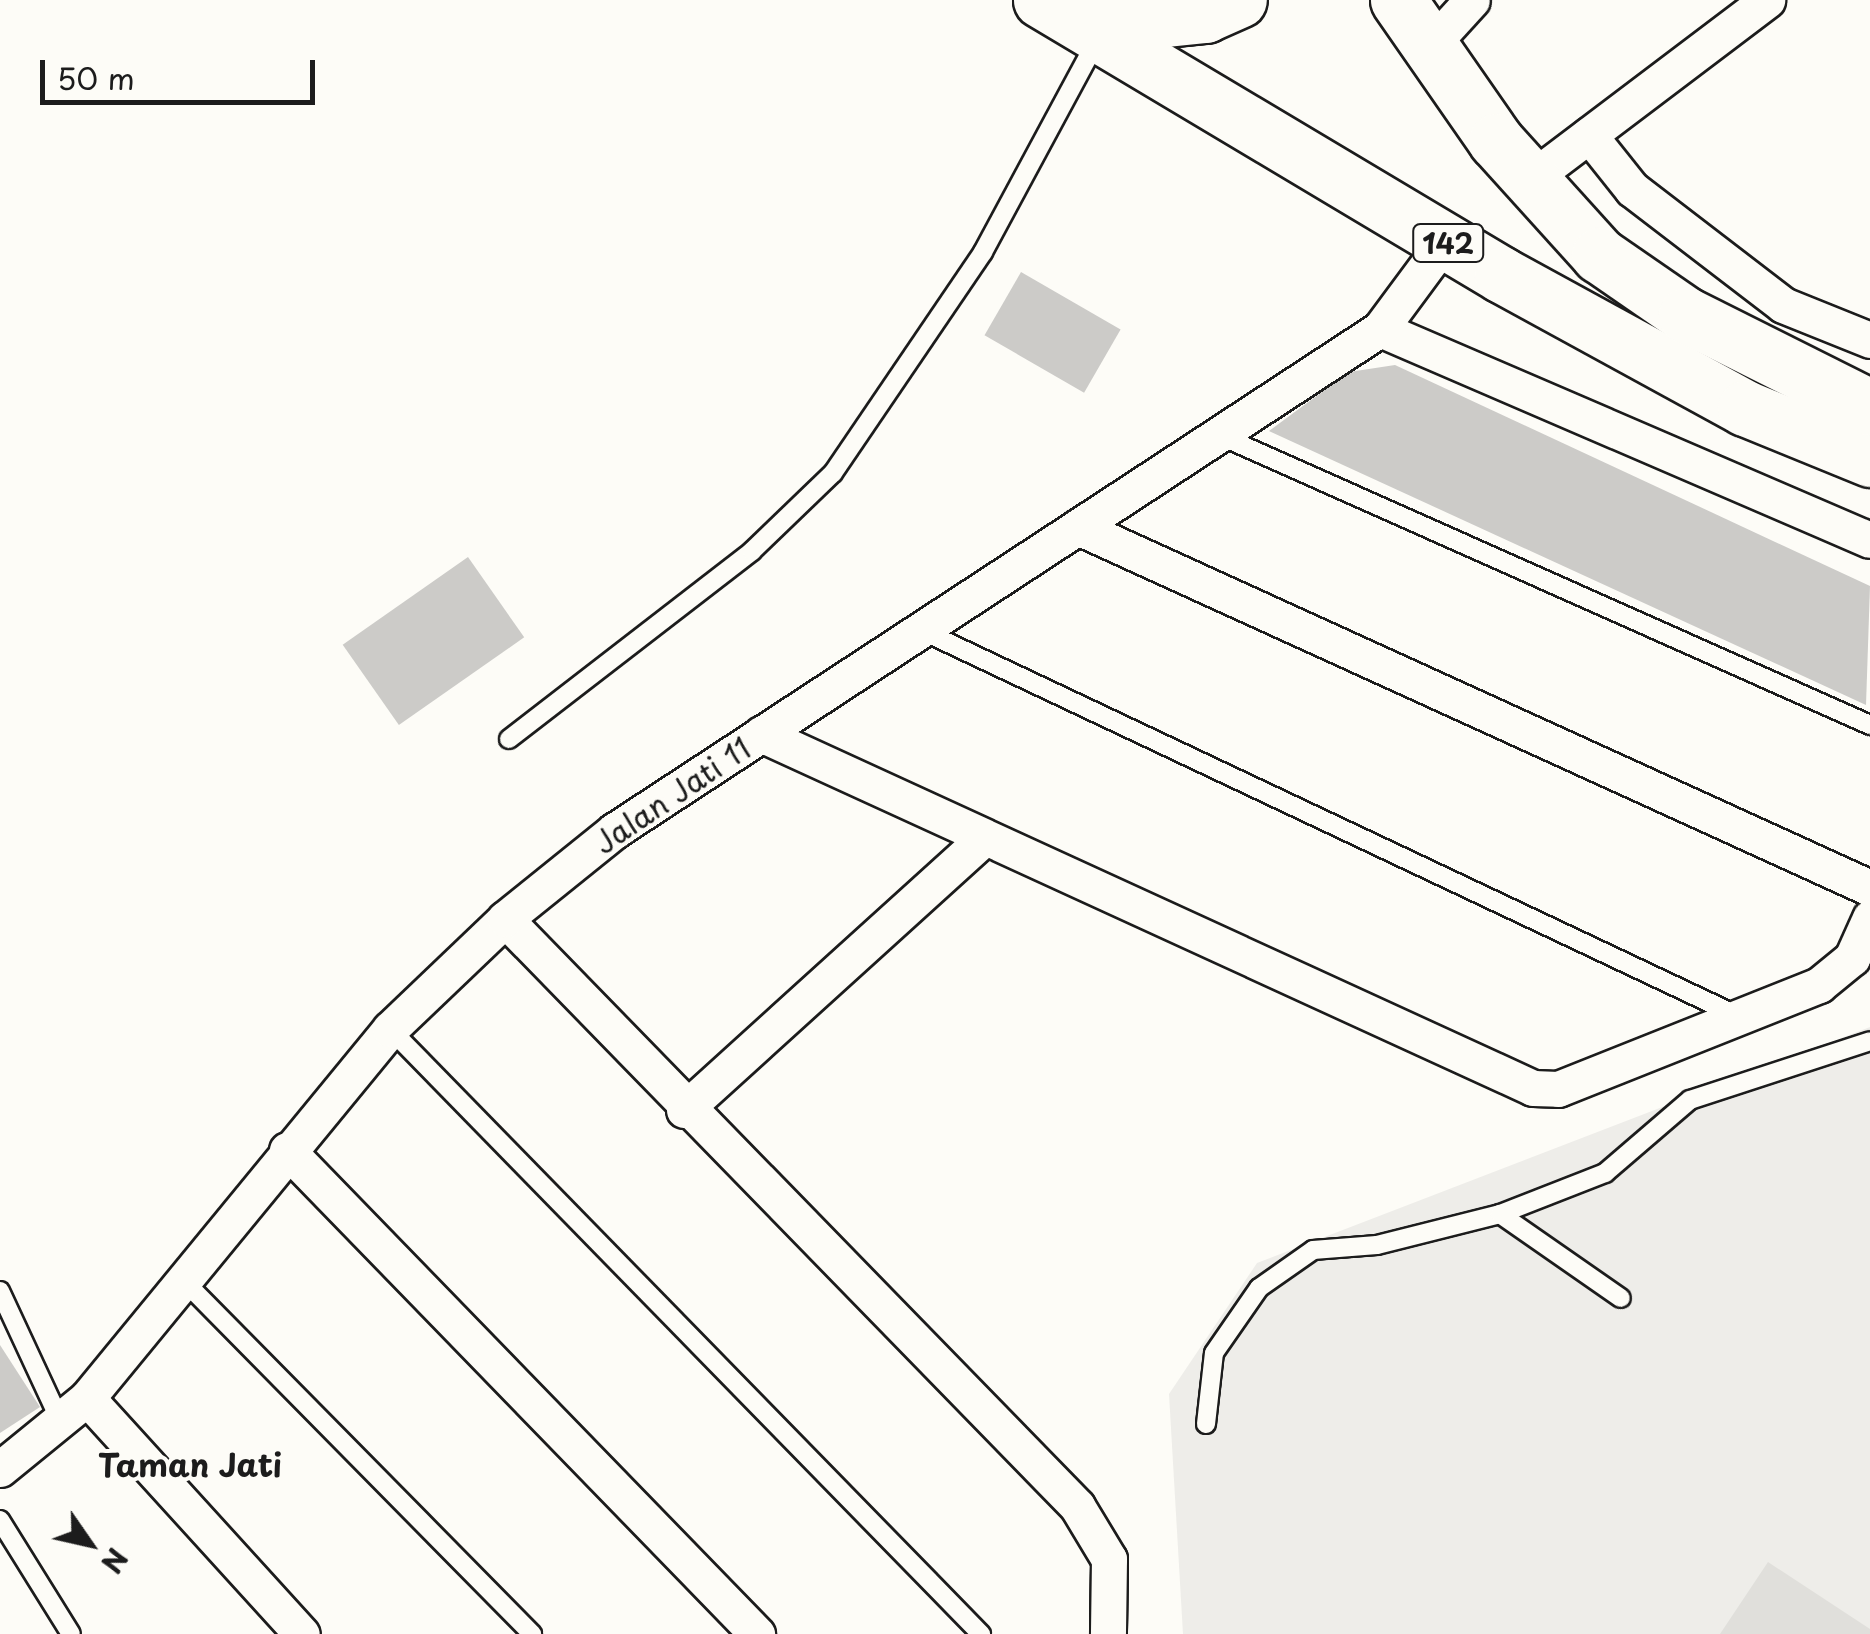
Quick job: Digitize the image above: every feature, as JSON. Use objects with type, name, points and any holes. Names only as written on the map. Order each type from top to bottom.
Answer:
[{"type":"main road","name":"142","points":[[1041,0],[1445,241],[1744,408],[1870,459]]},
{"type":"main road","points":[[1095,30],[1205,15],[1239,0]]},
{"type":"main road","points":[[1398,0],[1528,181],[1599,255],[1686,315],[1870,407]]},
{"type":"street","points":[[1430,46],[1472,0]]},
{"type":"street","points":[[1528,181],[1767,0]]},
{"type":"street","points":[[1589,135],[1632,190],[1783,305],[1870,340]]},
{"type":"street","name":"Jalan Jati 11","points":[[0,1468],[73,1409],[186,1282],[287,1150],[390,1029],[505,919],[614,830],[1380,329],[1445,241]]},
{"type":"street","points":[[1380,329],[1870,540]]},
{"type":"street","points":[[1078,526],[1870,888]]},
{"type":"street","points":[[762,734],[983,839],[1533,1088],[1558,1089],[1744,1019],[1837,973],[1870,918]]},
{"type":"street","points":[[684,1110],[983,839]]},
{"type":"street","points":[[505,919],[684,1110],[1078,1506],[1109,1559],[1108,1634]]},
{"type":"street","points":[[287,1150],[742,1629]]},
{"type":"street","points":[[73,1409],[302,1634]]},
{"type":"lane","points":[[509,739],[752,552],[833,473],[973,268],[1095,30]]},
{"type":"lane","points":[[1219,435],[1870,725]]},
{"type":"lane","points":[[920,630],[1744,1019]]},
{"type":"lane","points":[[390,1029],[981,1634]]},
{"type":"lane","points":[[1206,1424],[1214,1353],[1259,1288],[1314,1250],[1376,1245],[1500,1214],[1605,1174],[1690,1100],[1870,1042]]},
{"type":"lane","points":[[1500,1214],[1621,1298]]},
{"type":"lane","points":[[186,1282],[532,1634]]},
{"type":"lane","points":[[0,1291],[73,1409]]},
{"type":"lane","points":[[0,1520],[71,1634]]},
{"type":"shaded area","points":[[1870,1027],[1870,1634],[1183,1634],[1169,1394],[1257,1263]]},
{"type":"shaded area","points":[[1768,1562],[1870,1629],[1870,1634],[1720,1634]]},
{"type":"building","points":[[1021,272],[1121,329],[1084,393],[984,335]]},
{"type":"building","points":[[1395,365],[1870,586],[1866,705],[1269,431],[1349,372]]},
{"type":"building","points":[[468,557],[524,637],[399,725],[343,645]]},
{"type":"building","points":[[0,1345],[40,1407],[0,1433]]},
{"type":"district","name":"Taman Jati","points":[[190,1464]]}]
